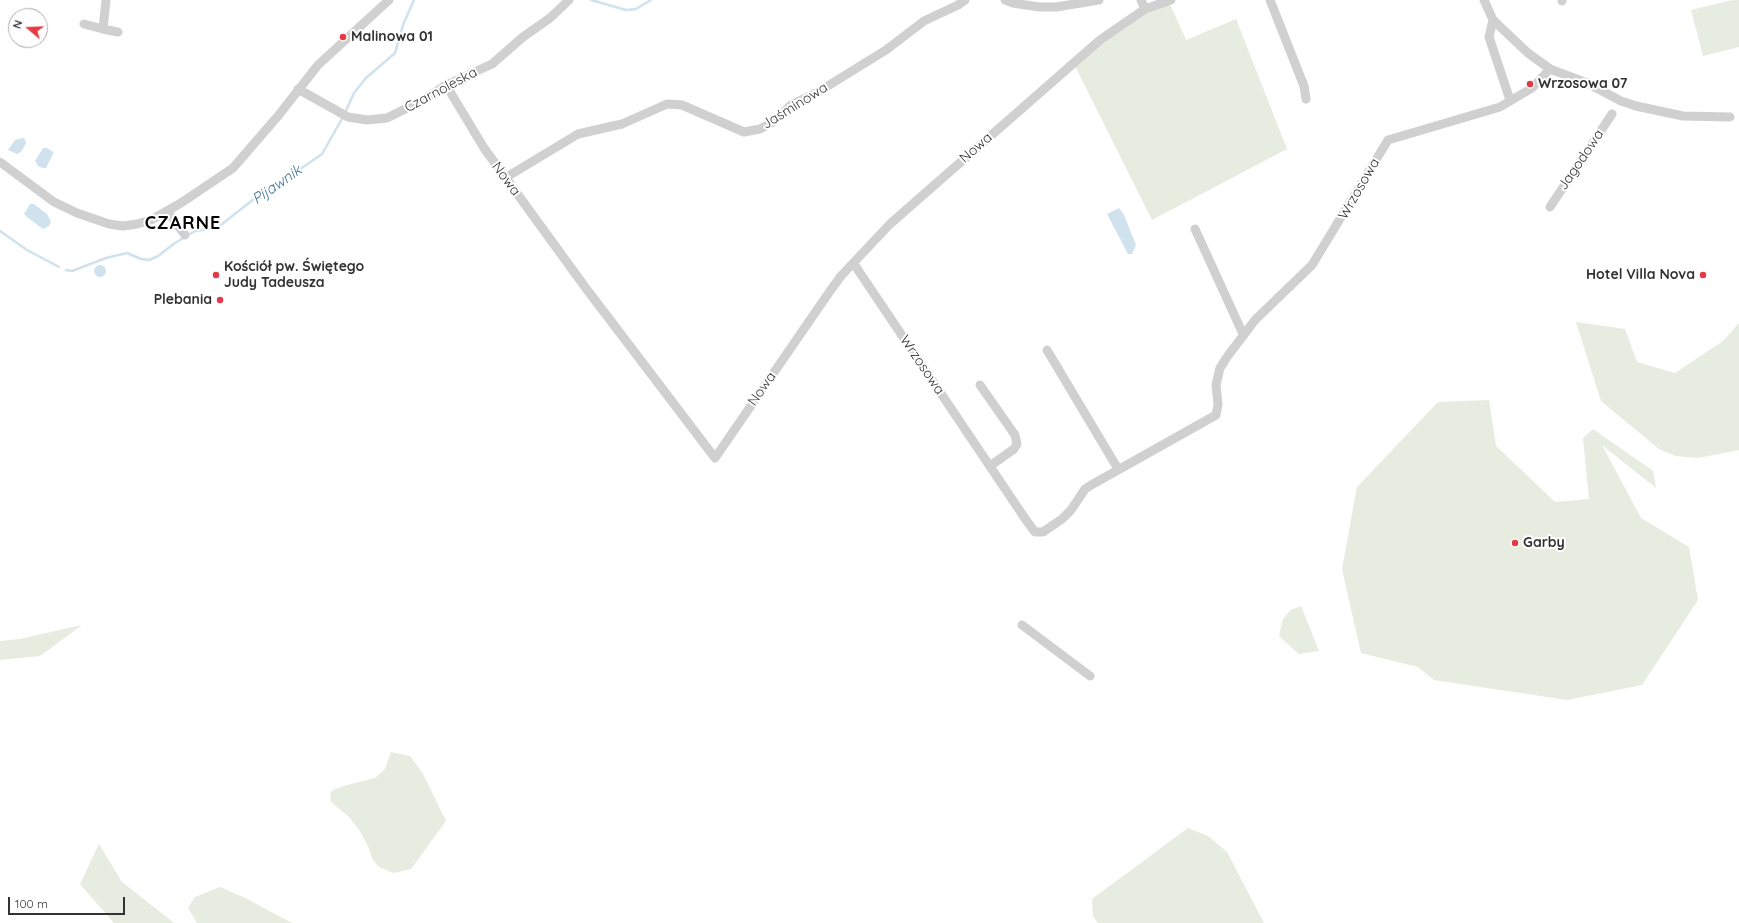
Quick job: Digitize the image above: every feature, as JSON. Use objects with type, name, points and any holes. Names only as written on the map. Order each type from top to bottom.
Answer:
[{"type":"street","points":[[103,29],[106,0]]},
{"type":"street","points":[[0,162],[54,202],[77,213],[118,225],[137,224],[151,220],[233,168],[318,65],[389,0]]},
{"type":"street","name":"Czarnoleska","points":[[298,90],[348,117],[367,120],[387,118],[423,100],[446,85],[492,64],[550,18],[569,0]]},
{"type":"street","name":"Jaśminowa","points":[[505,178],[578,134],[622,124],[667,104],[682,105],[744,132],[760,129],[773,122],[792,105],[818,92],[886,50],[924,21],[958,5],[965,0]]},
{"type":"street","points":[[1004,0],[1039,7],[1056,7],[1099,0]]},
{"type":"street","points":[[1141,0],[1145,9],[1171,0]]},
{"type":"street","points":[[1270,0],[1304,86],[1306,99]]},
{"type":"street","points":[[1484,0],[1493,20],[1528,53],[1550,68],[1588,83],[1621,101],[1636,106],[1683,116],[1730,117]]},
{"type":"street","name":"Nowa","points":[[446,85],[484,148],[505,178],[585,287],[715,458],[830,291],[842,276],[905,209],[1100,40],[1145,9]]},
{"type":"street","points":[[1493,20],[1488,37],[1510,100]]},
{"type":"street","points":[[84,24],[118,32]]},
{"type":"street","name":"Wrzosowa","points":[[854,264],[1035,532],[1039,533],[1062,519],[1071,510],[1085,489],[1216,415],[1218,404],[1216,385],[1220,368],[1243,334],[1269,305],[1312,265],[1388,140],[1500,107],[1532,88],[1550,68]]},
{"type":"street","name":"Jagodowa","points":[[1550,207],[1612,114]]},
{"type":"street","points":[[167,210],[185,235]]},
{"type":"street","points":[[1195,229],[1243,334]]},
{"type":"street","points":[[1047,350],[1118,469]]},
{"type":"street","points":[[980,386],[1015,435],[1017,444],[1014,449],[990,466]]},
{"type":"street","points":[[1022,625],[1090,676]]},
{"type":"shaded area","points":[[1732,0],[1739,0],[1739,47],[1703,56],[1691,10]]},
{"type":"shaded area","points":[[1170,4],[1186,40],[1236,19],[1287,149],[1152,220],[1075,66],[1099,46],[1145,13]]},
{"type":"shaded area","points":[[1576,322],[1625,329],[1637,362],[1675,373],[1723,341],[1739,323],[1739,450],[1698,458],[1676,456],[1659,449],[1601,401]]},
{"type":"shaded area","points":[[1489,400],[1496,446],[1555,502],[1589,499],[1583,438],[1593,429],[1653,471],[1656,488],[1602,445],[1641,518],[1689,547],[1698,600],[1642,685],[1567,700],[1434,680],[1418,667],[1361,653],[1342,569],[1357,487],[1438,402]]},
{"type":"shaded area","points":[[1301,606],[1319,651],[1299,654],[1279,636],[1283,619],[1291,610]]},
{"type":"shaded area","points":[[82,625],[40,656],[0,660],[0,641],[20,639]]},
{"type":"shaded area","points":[[391,752],[410,756],[422,772],[446,821],[411,869],[394,873],[379,867],[373,860],[368,846],[359,830],[348,816],[331,802],[330,794],[333,790],[347,785],[375,778],[385,769]]},
{"type":"shaded area","points":[[1188,828],[1208,836],[1227,852],[1264,923],[1098,923],[1093,916],[1092,899]]},
{"type":"shaded area","points":[[99,844],[122,882],[174,923],[114,923],[80,884]]},
{"type":"shaded area","points":[[220,887],[245,898],[292,923],[197,923],[188,908],[195,897]]},
{"type":"water","points":[[22,138],[25,139],[26,143],[21,152],[17,154],[8,150],[15,140]]},
{"type":"water","points":[[43,148],[47,148],[53,152],[46,168],[38,166],[35,161]]},
{"type":"water","points":[[30,204],[34,204],[47,214],[51,222],[49,226],[43,229],[24,214]]},
{"type":"water","points":[[1119,208],[1124,215],[1136,245],[1132,254],[1128,254],[1107,214]]},
{"type":"water","points":[[100,265],[104,267],[106,271],[104,275],[100,277],[96,275],[94,271],[96,267]]},
{"type":"waterway","name":"Pijawnik","points":[[345,113],[354,93],[366,78],[395,53],[403,25],[414,0]]},
{"type":"waterway","name":"Pijawnik","points":[[591,0],[626,10],[636,9],[651,0]]},
{"type":"waterway","name":"Pijawnik","points":[[66,270],[72,271],[106,258],[127,253],[141,259],[149,260],[158,256],[175,243],[195,231],[217,228],[259,195],[277,185],[322,154],[343,117]]},
{"type":"waterway","name":"Pijawnik","points":[[0,231],[27,250],[59,267]]},
{"type":"place","name":"Malinowa 01","points":[[343,37]]},
{"type":"place","name":"Wrzosowa 07","points":[[1530,84]]},
{"type":"place","name":"Kościół pw. Świętego Judy Tadeusza","points":[[216,275]]},
{"type":"place","name":"Hotel Villa Nova","points":[[1703,275]]},
{"type":"place","name":"Plebania","points":[[220,300]]},
{"type":"place","name":"Garby","points":[[1515,543]]},
{"type":"district","name":"CZARNE","points":[[183,224]]}]
